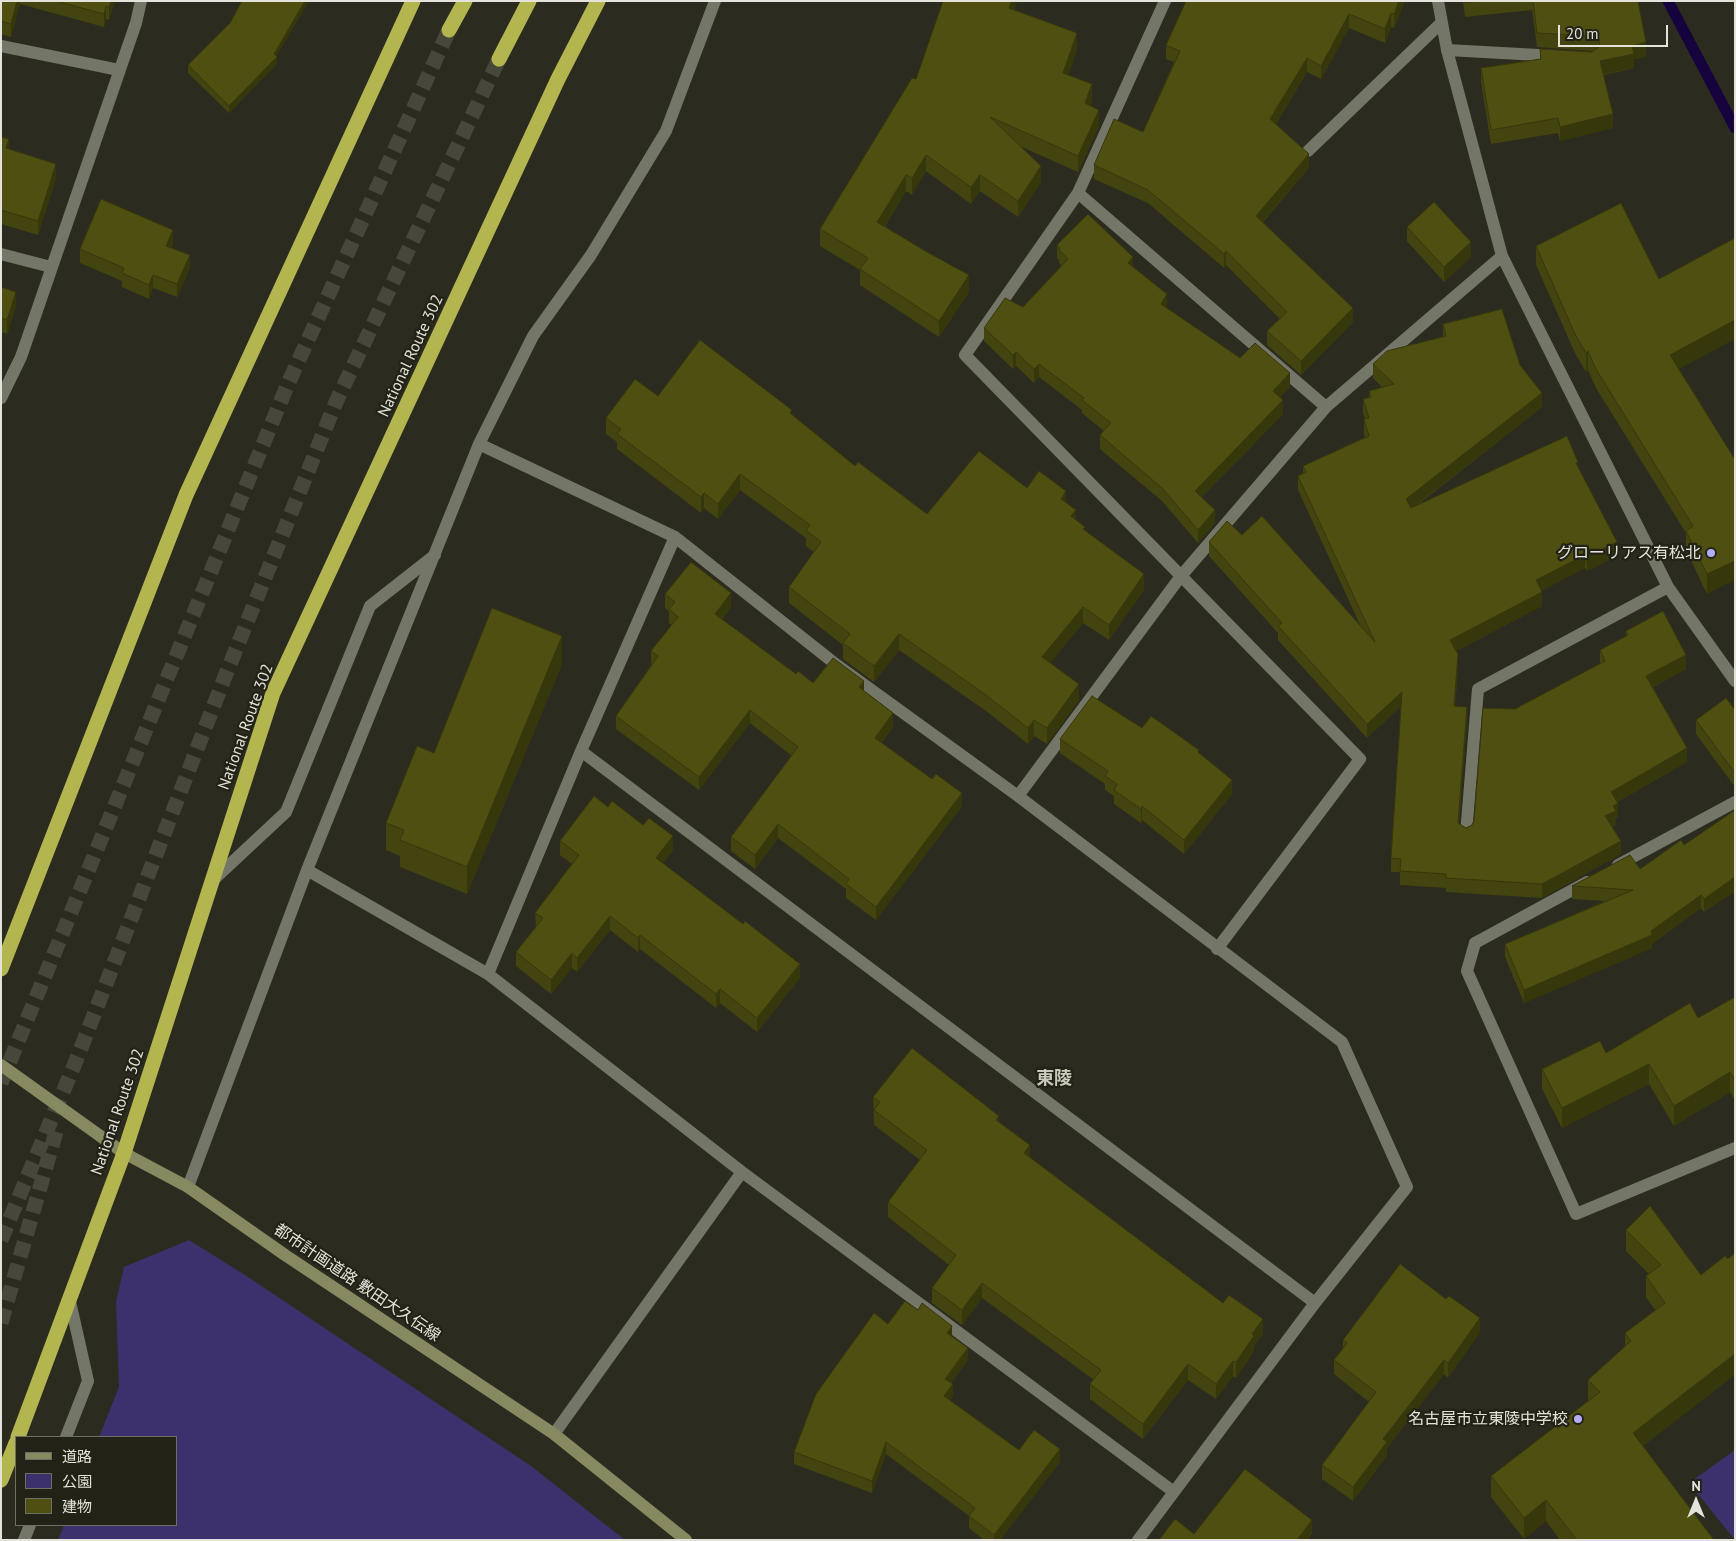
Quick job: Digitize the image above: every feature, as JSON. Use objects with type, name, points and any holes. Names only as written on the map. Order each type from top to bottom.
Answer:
[{"type":"highway","points":[[1,969],[186,495],[413,1]]},
{"type":"highway","points":[[449,30],[465,1]]},
{"type":"highway","points":[[499,59],[529,1]]},
{"type":"highway","name":"National Route 302","points":[[18,1436],[69,1296],[124,1153],[274,694],[558,79],[598,1]]},
{"type":"highway","points":[[1,1480],[15,1445]]},
{"type":"street","points":[[1,398],[21,357],[141,1]]},
{"type":"street","points":[[188,1188],[307,870],[479,444],[533,336],[590,256],[666,131],[715,1]]},
{"type":"street","points":[[1164,1],[1078,193],[965,355],[1360,759],[1218,949]]},
{"type":"street","points":[[1438,1],[1447,50],[1502,256],[1668,587],[1735,681]]},
{"type":"street","points":[[1308,151],[1441,23]]},
{"type":"street","points":[[1,46],[119,70]]},
{"type":"street","points":[[1447,50],[1573,57]]},
{"type":"street","points":[[1078,193],[1326,407]]},
{"type":"street","points":[[1,254],[51,267]]},
{"type":"street","points":[[1018,796],[1181,576],[1326,407],[1502,256]]},
{"type":"street","points":[[479,444],[675,538],[833,662],[1018,796],[1342,1042],[1407,1187],[1315,1303],[1138,1540]]},
{"type":"street","points":[[488,974],[581,751],[675,538]]},
{"type":"street","points":[[211,882],[286,812],[370,606],[435,555]]},
{"type":"street","points":[[1466,834],[1478,689],[1668,587]]},
{"type":"street","points":[[581,751],[1315,1303]]},
{"type":"street","points":[[1735,802],[1475,943],[1467,971],[1576,1214],[1735,1148]]},
{"type":"street","points":[[307,870],[488,974],[742,1172],[1174,1492]]},
{"type":"street","name":"都市計画道路 敷田大久伝線","points":[[1,1065],[124,1153],[188,1188],[284,1255],[554,1434],[686,1540]]},
{"type":"street","points":[[554,1434],[742,1172]]},
{"type":"street","points":[[66,1436],[88,1381],[69,1296]]},
{"type":"street","points":[[24,1540],[30,1526]]},
{"type":"green space","points":[[189,1240],[245,1275],[531,1466],[625,1540],[58,1540],[64,1526],[178,1526],[178,1436],[99,1436],[119,1387],[116,1302],[124,1267]]},
{"type":"green space","points":[[1735,1450],[1735,1540],[1689,1483]]},
{"type":"building","points":[[1,1],[17,1],[11,24],[1,21]]},
{"type":"building","points":[[56,1],[111,1],[109,7],[106,6],[104,14]]},
{"type":"building","points":[[242,1],[305,1],[274,54],[277,57],[229,106],[188,65],[230,23]]},
{"type":"building","points":[[943,1],[1012,1],[1009,8],[1077,33],[1063,73],[1092,84],[1085,103],[1099,110],[1078,156],[990,117],[1041,166],[1018,201],[980,175],[971,187],[926,155],[912,178],[906,175],[877,222],[969,275],[939,321],[860,269],[868,258],[820,229],[912,78],[916,79]]},
{"type":"building","points":[[1186,1],[1399,1],[1394,14],[1391,13],[1385,29],[1349,14],[1321,66],[1307,58],[1270,119],[1309,154],[1256,216],[1353,308],[1301,361],[1267,331],[1287,312],[1226,251],[1224,254],[1148,190],[1094,165],[1114,119],[1143,132],[1180,51],[1166,45]]},
{"type":"building","points":[[1533,1],[1638,1],[1646,42],[1632,46],[1634,54],[1600,61],[1613,114],[1560,127],[1558,118],[1491,130],[1481,68],[1541,59],[1540,49],[1592,52],[1600,44],[1597,37],[1592,36],[1537,33]]},
{"type":"building","points":[[1,137],[9,139],[6,148],[56,164],[38,221],[1,210]]},
{"type":"building","points":[[101,199],[173,230],[166,246],[190,255],[177,284],[153,275],[149,285],[122,273],[124,268],[80,249]]},
{"type":"building","points":[[1434,202],[1471,242],[1444,267],[1407,227]]},
{"type":"building","points":[[1621,203],[1659,279],[1735,238],[1735,320],[1670,355],[1735,458],[1735,561],[1707,574],[1686,531],[1693,526],[1596,369],[1588,351],[1586,353],[1575,334],[1536,246]]},
{"type":"building","points":[[1088,214],[1133,257],[1128,263],[1167,294],[1161,304],[1240,358],[1255,343],[1290,373],[1273,391],[1283,400],[1195,491],[1215,510],[1198,530],[1162,488],[1100,435],[1111,423],[1082,400],[1084,398],[1039,364],[1034,369],[1016,352],[1013,355],[984,328],[1005,298],[1023,307],[1068,259],[1059,250],[1060,248],[1057,245]]},
{"type":"building","points":[[1,287],[16,292],[7,320],[2,318],[1,321]]},
{"type":"building","points":[[1502,309],[1520,365],[1542,393],[1406,499],[1411,508],[1567,436],[1578,462],[1576,463],[1617,542],[1587,557],[1585,555],[1536,580],[1542,592],[1450,640],[1458,654],[1454,706],[1467,707],[1458,823],[1466,828],[1472,825],[1474,821],[1483,708],[1515,709],[1605,661],[1600,650],[1628,635],[1626,631],[1663,611],[1686,655],[1646,676],[1687,748],[1611,792],[1618,803],[1613,806],[1616,811],[1605,816],[1621,841],[1542,884],[1446,878],[1446,874],[1400,871],[1401,859],[1391,858],[1402,692],[1367,724],[1278,626],[1282,623],[1209,542],[1227,521],[1242,535],[1262,516],[1375,642],[1298,476],[1306,472],[1303,466],[1369,436],[1364,419],[1369,418],[1363,399],[1371,397],[1369,391],[1394,384],[1373,364],[1387,351],[1446,336],[1443,324]]},
{"type":"building","points":[[700,340],[792,410],[790,413],[855,466],[858,462],[927,514],[979,451],[1027,488],[1039,471],[1066,491],[1061,499],[1076,510],[1071,516],[1085,527],[1083,529],[1144,574],[1109,625],[1083,607],[1042,657],[1079,684],[1047,728],[1034,720],[1028,728],[986,695],[899,634],[874,666],[843,643],[850,634],[789,587],[821,542],[806,530],[810,525],[740,474],[718,504],[704,493],[701,497],[617,434],[621,429],[606,418],[635,379],[658,396]]},
{"type":"building","points":[[691,562],[731,593],[715,614],[796,674],[798,671],[813,683],[833,658],[864,681],[859,687],[893,713],[875,738],[932,779],[936,774],[962,793],[876,907],[846,884],[849,879],[778,824],[755,855],[731,837],[798,747],[750,710],[699,777],[616,716],[658,656],[651,651],[678,617],[669,609],[675,602],[665,594]]},
{"type":"building","points":[[492,608],[562,636],[467,867],[400,840],[404,830],[386,823],[417,746],[434,753]]},
{"type":"building","points":[[1092,696],[1142,728],[1151,716],[1199,750],[1198,752],[1232,780],[1184,840],[1142,806],[1141,809],[1114,790],[1117,784],[1105,776],[1108,771],[1060,739]]},
{"type":"building","points":[[1726,698],[1735,710],[1735,773],[1696,720]]},
{"type":"building","points":[[594,796],[608,807],[612,801],[643,825],[649,818],[673,836],[656,858],[743,924],[745,921],[800,964],[757,1018],[720,989],[716,994],[640,935],[638,938],[610,916],[577,958],[572,953],[551,980],[516,952],[543,918],[535,913],[579,855],[560,841]]},
{"type":"building","points":[[1735,810],[1735,877],[1704,899],[1701,895],[1651,931],[1652,935],[1524,990],[1505,944],[1633,890],[1572,886],[1630,855],[1640,869],[1681,840],[1684,845]]},
{"type":"building","points":[[1735,997],[1735,1080],[1730,1072],[1674,1106],[1649,1064],[1562,1108],[1542,1069],[1600,1041],[1606,1053],[1690,1003],[1698,1018]]},
{"type":"building","points":[[912,1048],[999,1116],[996,1120],[1030,1145],[1024,1153],[1223,1303],[1229,1295],[1263,1319],[1236,1362],[1233,1361],[1216,1384],[1188,1364],[1143,1424],[1090,1384],[1101,1370],[982,1283],[962,1310],[932,1288],[956,1255],[888,1202],[927,1150],[874,1110],[880,1102],[873,1097]]},
{"type":"building","points":[[1650,1206],[1701,1275],[1725,1256],[1728,1259],[1735,1253],[1735,1354],[1633,1433],[1714,1540],[1577,1540],[1546,1500],[1524,1518],[1491,1476],[1600,1392],[1588,1380],[1631,1341],[1625,1333],[1665,1303],[1646,1276],[1661,1265],[1626,1230]]},
{"type":"building","points":[[1400,1264],[1446,1299],[1449,1296],[1480,1318],[1448,1363],[1444,1360],[1383,1439],[1387,1442],[1353,1487],[1322,1465],[1376,1392],[1334,1360],[1347,1343],[1343,1340]]},
{"type":"building","points":[[905,1301],[918,1310],[922,1303],[952,1326],[947,1333],[968,1348],[945,1379],[953,1384],[944,1396],[1019,1450],[1034,1430],[1060,1449],[994,1535],[969,1516],[975,1508],[886,1442],[872,1481],[794,1452],[816,1394],[874,1313],[888,1324]]},
{"type":"building","points":[[1245,1469],[1312,1520],[1297,1540],[1159,1540],[1175,1519],[1194,1534]]},
{"type":"waterway","points":[[1668,1],[1735,128]]},
{"type":"tunnel","points":[[1,1083],[287,386],[449,30]]},
{"type":"tunnel","points":[[1,1240],[78,1056],[226,674],[336,402],[499,59]]},
{"type":"tunnel","points":[[1,1323],[58,1125]]},
{"type":"place","name":"グローリアス有松北","points":[[1711,553]]},
{"type":"place","name":"名古屋市立東陵中学校","points":[[1578,1419]]},
{"type":"district","name":"東陵","points":[[1054,1079]]}]
